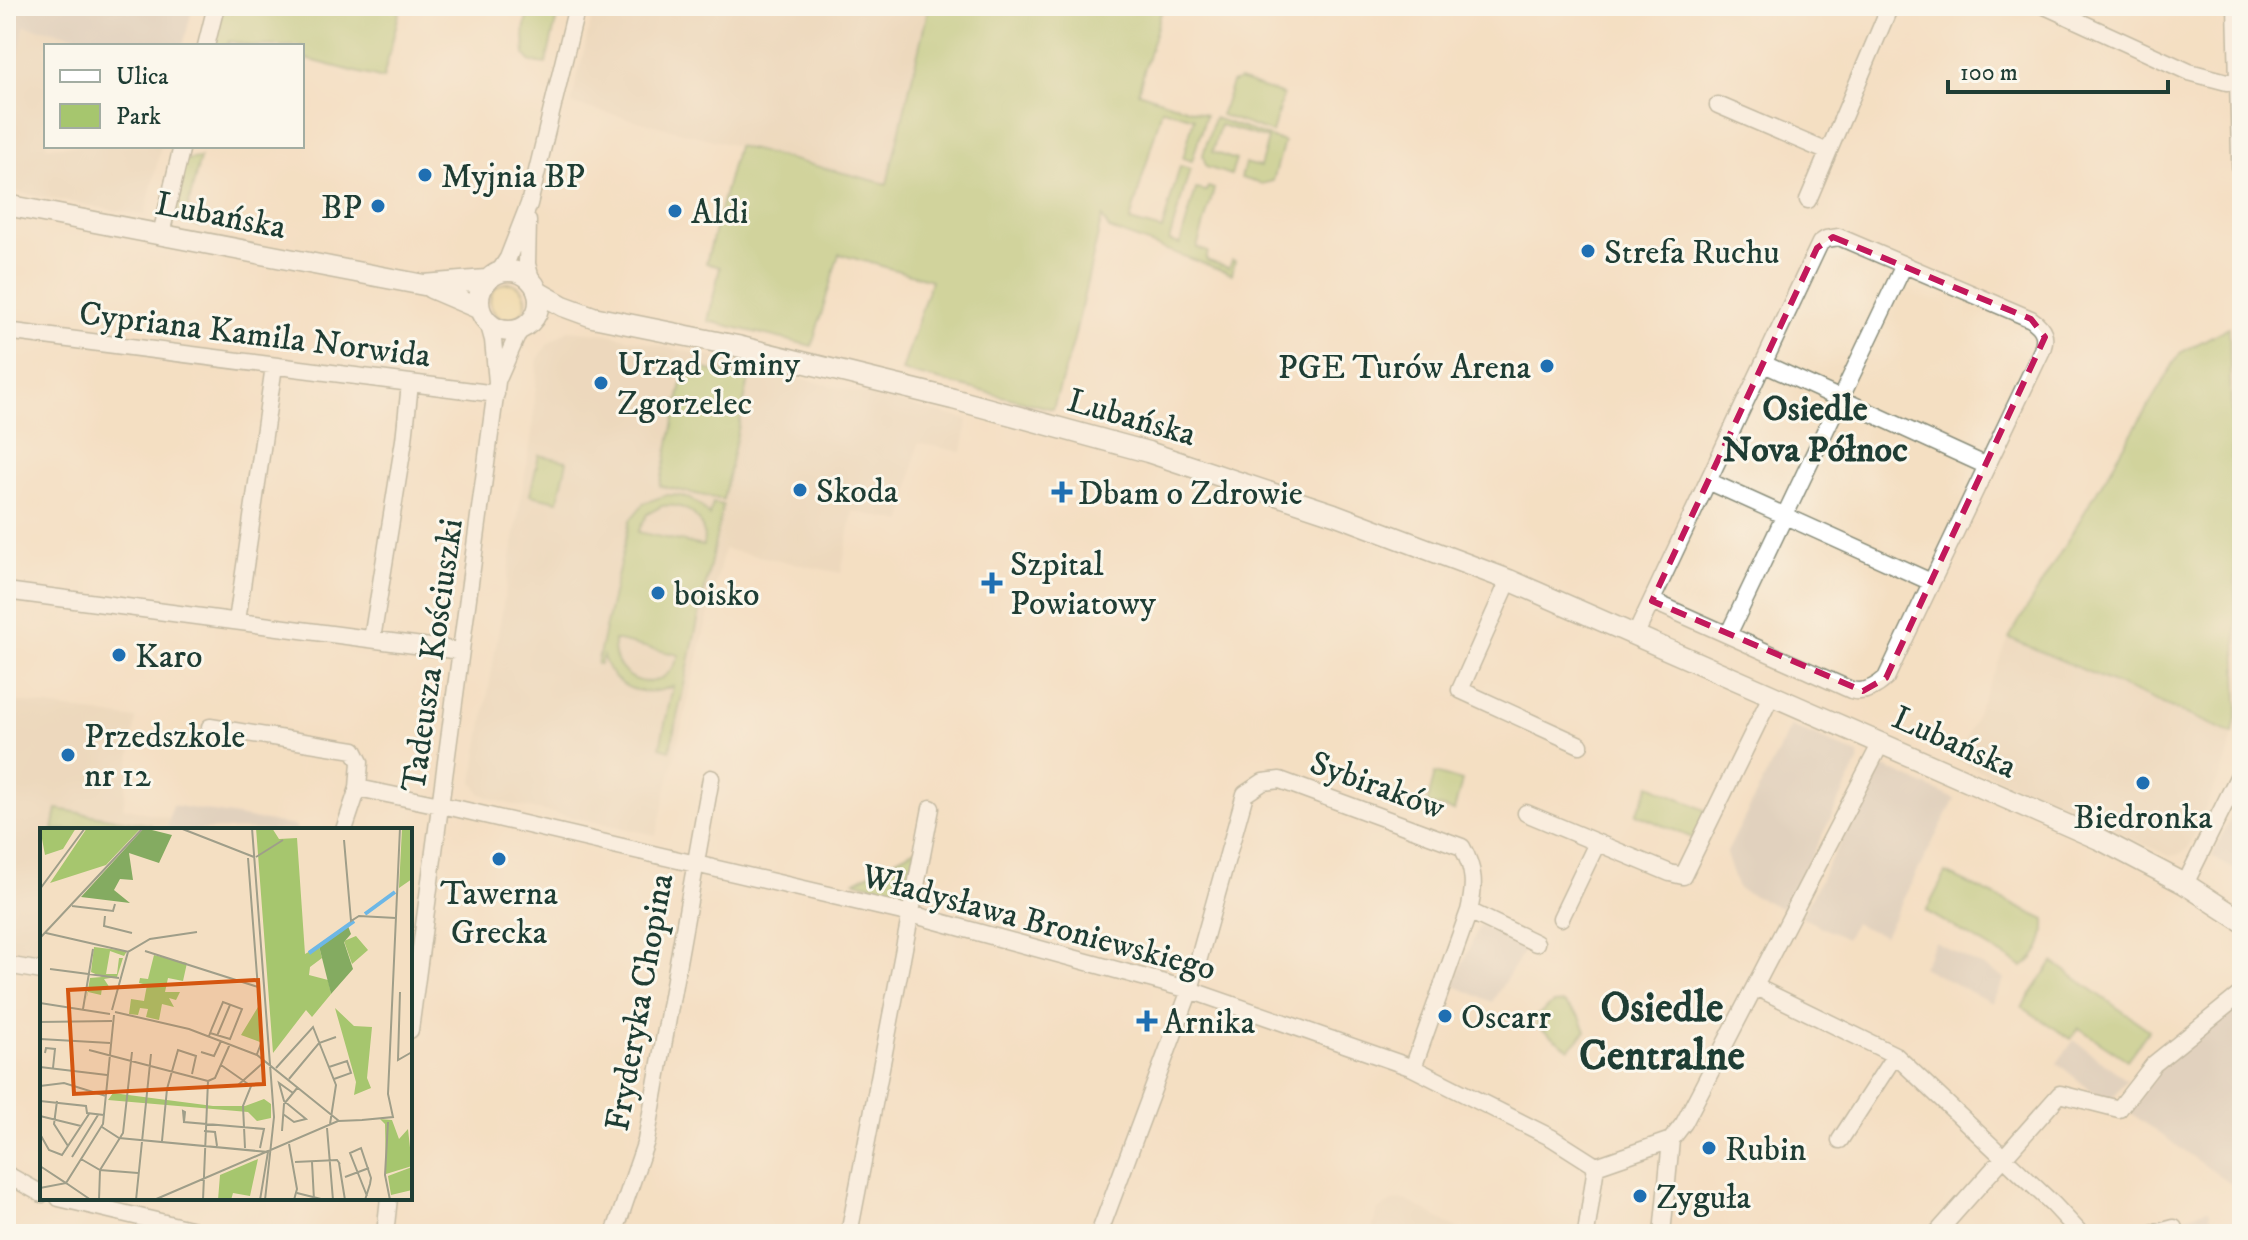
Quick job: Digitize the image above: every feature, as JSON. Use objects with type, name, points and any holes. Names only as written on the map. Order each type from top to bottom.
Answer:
[{"type":"main road","name":"Lubańska","points":[[6,205],[424,285],[484,316]]},
{"type":"main road","points":[[519,272],[534,285],[538,310],[526,325],[503,330],[484,316],[480,291],[492,276],[519,272]]},
{"type":"main road","name":"Lubańska","points":[[424,285],[492,276]]},
{"type":"main road","name":"Lubańska","points":[[534,285],[563,306],[593,317],[794,360],[1148,452],[1334,514],[1509,580],[2101,840],[2185,884],[2242,921]]},
{"type":"main road","name":"Lubańska","points":[[526,325],[593,317]]},
{"type":"street","points":[[206,44],[216,6]]},
{"type":"street","points":[[492,276],[508,258],[529,204],[577,6]]},
{"type":"street","points":[[1808,200],[1890,6]]},
{"type":"street","points":[[2045,6],[2189,72],[2238,82]]},
{"type":"street","points":[[2236,6],[2242,230]]},
{"type":"street","points":[[1718,105],[1828,152]]},
{"type":"street","points":[[161,234],[182,148]]},
{"type":"street","points":[[529,204],[527,264],[534,285]]},
{"type":"street","points":[[1635,636],[1817,248],[1826,239],[1839,237],[2031,319],[2044,330],[2042,350],[1886,678],[1869,690],[1851,690],[1652,601]]},
{"type":"street","points":[[1728,635],[1904,265]]},
{"type":"street","name":"Tadeusza Kościuszki","points":[[412,1015],[497,388],[493,340],[484,316]]},
{"type":"street","name":"Tadeusza Kościuszki","points":[[497,388],[526,325]]},
{"type":"street","name":"Cypriana Kamila Norwida","points":[[6,331],[410,384],[497,388]]},
{"type":"street","points":[[1764,364],[1987,466]]},
{"type":"street","points":[[237,621],[274,366]]},
{"type":"street","points":[[372,639],[410,384]]},
{"type":"street","points":[[1708,481],[1931,582]]},
{"type":"street","points":[[1509,580],[1460,690],[1580,745]]},
{"type":"street","points":[[6,591],[460,651]]},
{"type":"street","points":[[1526,813],[1683,876],[1771,696]]},
{"type":"street","points":[[210,727],[354,750],[360,762],[358,788],[345,828]]},
{"type":"street","points":[[1662,1234],[1671,1140],[1684,1123],[1756,987],[1881,743]]},
{"type":"street","points":[[2185,884],[2242,769]]},
{"type":"street","name":"Fryderyka Chopina","points":[[614,1234],[646,1141],[693,864],[711,778]]},
{"type":"street","name":"Sybiraków","points":[[1099,1234],[1190,990],[1245,794],[1263,782],[1280,780],[1462,847],[1474,872],[1475,886],[1413,1068]]},
{"type":"street","name":"Władysława Broniewskiego","points":[[358,788],[911,914],[1190,990],[1413,1068],[1552,1138],[1596,1166]]},
{"type":"street","points":[[849,1234],[931,808]]},
{"type":"street","points":[[1561,918],[1597,843]]},
{"type":"street","points":[[1469,911],[1536,943]]},
{"type":"street","points":[[6,965],[40,971]]},
{"type":"street","points":[[1756,987],[1895,1055],[2081,1234]]},
{"type":"street","points":[[1936,1234],[2060,1094],[2119,1109],[2154,1064],[2242,993]]},
{"type":"street","points":[[1840,1140],[1895,1055]]},
{"type":"street","points":[[1586,1234],[1596,1166],[1671,1140]]},
{"type":"street","points":[[6,1174],[40,1193]]},
{"type":"street","points":[[67,1200],[211,1234]]},
{"type":"street","points":[[385,1234],[389,1200]]},
{"type":"street","points":[[2152,1234],[2174,1228],[2175,1234]]},
{"type":"highlighted area","points":[[1833,237],[2031,319],[2045,337],[1886,678],[1863,691],[1652,601],[1817,248]]},
{"type":"shaded area","points":[[6,6],[193,6],[184,44],[128,44],[24,26],[8,114]]},
{"type":"shaded area","points":[[595,6],[929,6],[887,184],[571,104]]},
{"type":"shaded area","points":[[24,26],[128,44],[44,44],[44,148],[161,148],[145,216],[6,190],[6,122]]},
{"type":"shaded area","points":[[568,330],[608,334],[770,370],[968,420],[962,452],[918,443],[903,522],[853,511],[841,573],[724,549],[656,835],[505,803],[481,794],[473,782],[532,434],[538,359],[548,344]]},
{"type":"shaded area","points":[[2009,638],[2233,734],[2226,763],[2187,849],[2170,856],[1957,760]]},
{"type":"shaded area","points":[[6,700],[136,719],[123,807],[169,818],[167,828],[40,828],[40,958],[6,952]]},
{"type":"shaded area","points":[[1791,726],[1859,755],[1859,761],[1785,910],[1738,889],[1726,854]]},
{"type":"shaded area","points":[[1880,765],[1955,799],[1884,936],[1854,923],[1846,939],[1801,917]]},
{"type":"shaded area","points":[[2242,796],[2242,874],[2212,857]]},
{"type":"shaded area","points":[[172,805],[296,828],[167,828]]},
{"type":"shaded area","points":[[1480,924],[1527,946],[1492,1002],[1453,985]]},
{"type":"shaded area","points":[[1935,942],[2005,978],[1992,1003],[1922,967]]},
{"type":"shaded area","points":[[2242,999],[2242,1100],[2235,1110],[2242,1115],[2242,1192],[2125,1109],[2157,1065]]},
{"type":"shaded area","points":[[2074,1040],[2127,1080],[2111,1100],[2099,1097],[2057,1063]]},
{"type":"shaded area","points":[[1406,1200],[1467,1234],[1371,1234],[1377,1210],[1394,1201]]},
{"type":"shaded area","points":[[2209,1209],[2216,1234],[2184,1234],[2179,1218]]},
{"type":"green space","points":[[222,6],[401,6],[383,79],[304,59],[304,44],[242,44],[229,41],[228,44],[213,44]]},
{"type":"green space","points":[[529,6],[559,8],[546,64],[531,62],[525,55],[524,31]]},
{"type":"green space","points":[[929,6],[1163,6],[1138,92],[1206,115],[1192,161],[1183,158],[1194,118],[1162,109],[1130,221],[1162,230],[1180,166],[1190,169],[1169,241],[1180,244],[1196,189],[1214,189],[1197,248],[1208,252],[1206,260],[1229,268],[1232,260],[1235,261],[1232,274],[1109,229],[1102,217],[1073,343],[1053,409],[902,371],[931,280],[839,254],[812,346],[708,321],[720,267],[706,263],[737,146],[887,184]]},
{"type":"green space","points":[[1239,80],[1283,95],[1272,133],[1221,115],[1232,83]]},
{"type":"green space","points":[[1214,118],[1284,142],[1273,181],[1262,184],[1241,178],[1245,163],[1260,167],[1268,139],[1220,125],[1212,152],[1236,160],[1231,175],[1206,167],[1203,155]]},
{"type":"green space","points":[[200,158],[188,207],[201,227],[182,222],[178,218],[179,211],[172,210],[184,160]]},
{"type":"green space","points":[[2229,327],[2238,706],[2233,734],[2009,638],[2180,353]]},
{"type":"green space","points":[[686,365],[749,379],[723,500],[660,486]]},
{"type":"green space","points":[[539,455],[567,461],[558,501],[530,495]]},
{"type":"green space","points":[[667,495],[680,496],[696,502],[709,516],[713,503],[723,505],[670,750],[660,747],[673,686],[640,691],[614,676],[603,656],[597,664],[630,520],[644,503]],"holes":[[[662,506],[680,507],[694,515],[702,528],[703,546],[638,532],[647,514]],[[614,640],[679,655],[663,678],[651,682],[630,676],[615,656]]]},
{"type":"green space","points":[[1435,773],[1462,781],[1454,811],[1427,804]]},
{"type":"green space","points":[[1650,785],[1709,812],[1697,840],[1636,814]]},
{"type":"green space","points":[[57,809],[151,825],[151,828],[53,828]]},
{"type":"green space","points":[[917,848],[906,893],[855,881]]},
{"type":"green space","points":[[1946,873],[2045,920],[2040,946],[2029,963],[2023,967],[1926,911]]},
{"type":"green space","points":[[2053,962],[2149,1030],[2127,1060],[2079,1028],[2071,1039],[2022,1007]]},
{"type":"green space","points":[[1564,1003],[1580,1017],[1586,1031],[1569,1049],[1537,1026],[1536,1016],[1553,1004]]},
{"type":"sand","points":[[508,283],[521,288],[526,301],[521,314],[508,319],[495,314],[490,301],[495,288]]},
{"type":"place","name":"Myjnia BP","points":[[425,175]]},
{"type":"place","name":"BP","points":[[378,206]]},
{"type":"place","name":"Aldi","points":[[675,211]]},
{"type":"place","name":"Strefa Ruchu","points":[[1588,251]]},
{"type":"place","name":"PGE Turów Arena","points":[[1547,366]]},
{"type":"place","name":"Urząd Gminy Zgorzelec","points":[[601,383]]},
{"type":"place","name":"Skoda","points":[[800,490]]},
{"type":"place","name":"Dbam o Zdrowie","points":[[1062,492]]},
{"type":"place","name":"Szpital Powiatowy","points":[[992,583]]},
{"type":"place","name":"boisko","points":[[658,593]]},
{"type":"place","name":"Karo","points":[[119,655]]},
{"type":"place","name":"Przedszkole nr 12","points":[[68,755]]},
{"type":"place","name":"Biedronka","points":[[2143,783]]},
{"type":"place","name":"Tawerna Grecka","points":[[499,859]]},
{"type":"place","name":"Oscarr","points":[[1445,1016]]},
{"type":"place","name":"Arnika","points":[[1147,1021]]},
{"type":"place","name":"Rubin","points":[[1709,1148]]},
{"type":"place","name":"Zyguła","points":[[1640,1196]]},
{"type":"district","name":"Osiedle Nova Północ","points":[[1815,428]]},
{"type":"district","name":"Osiedle Centralne","points":[[1662,1030]]}]
